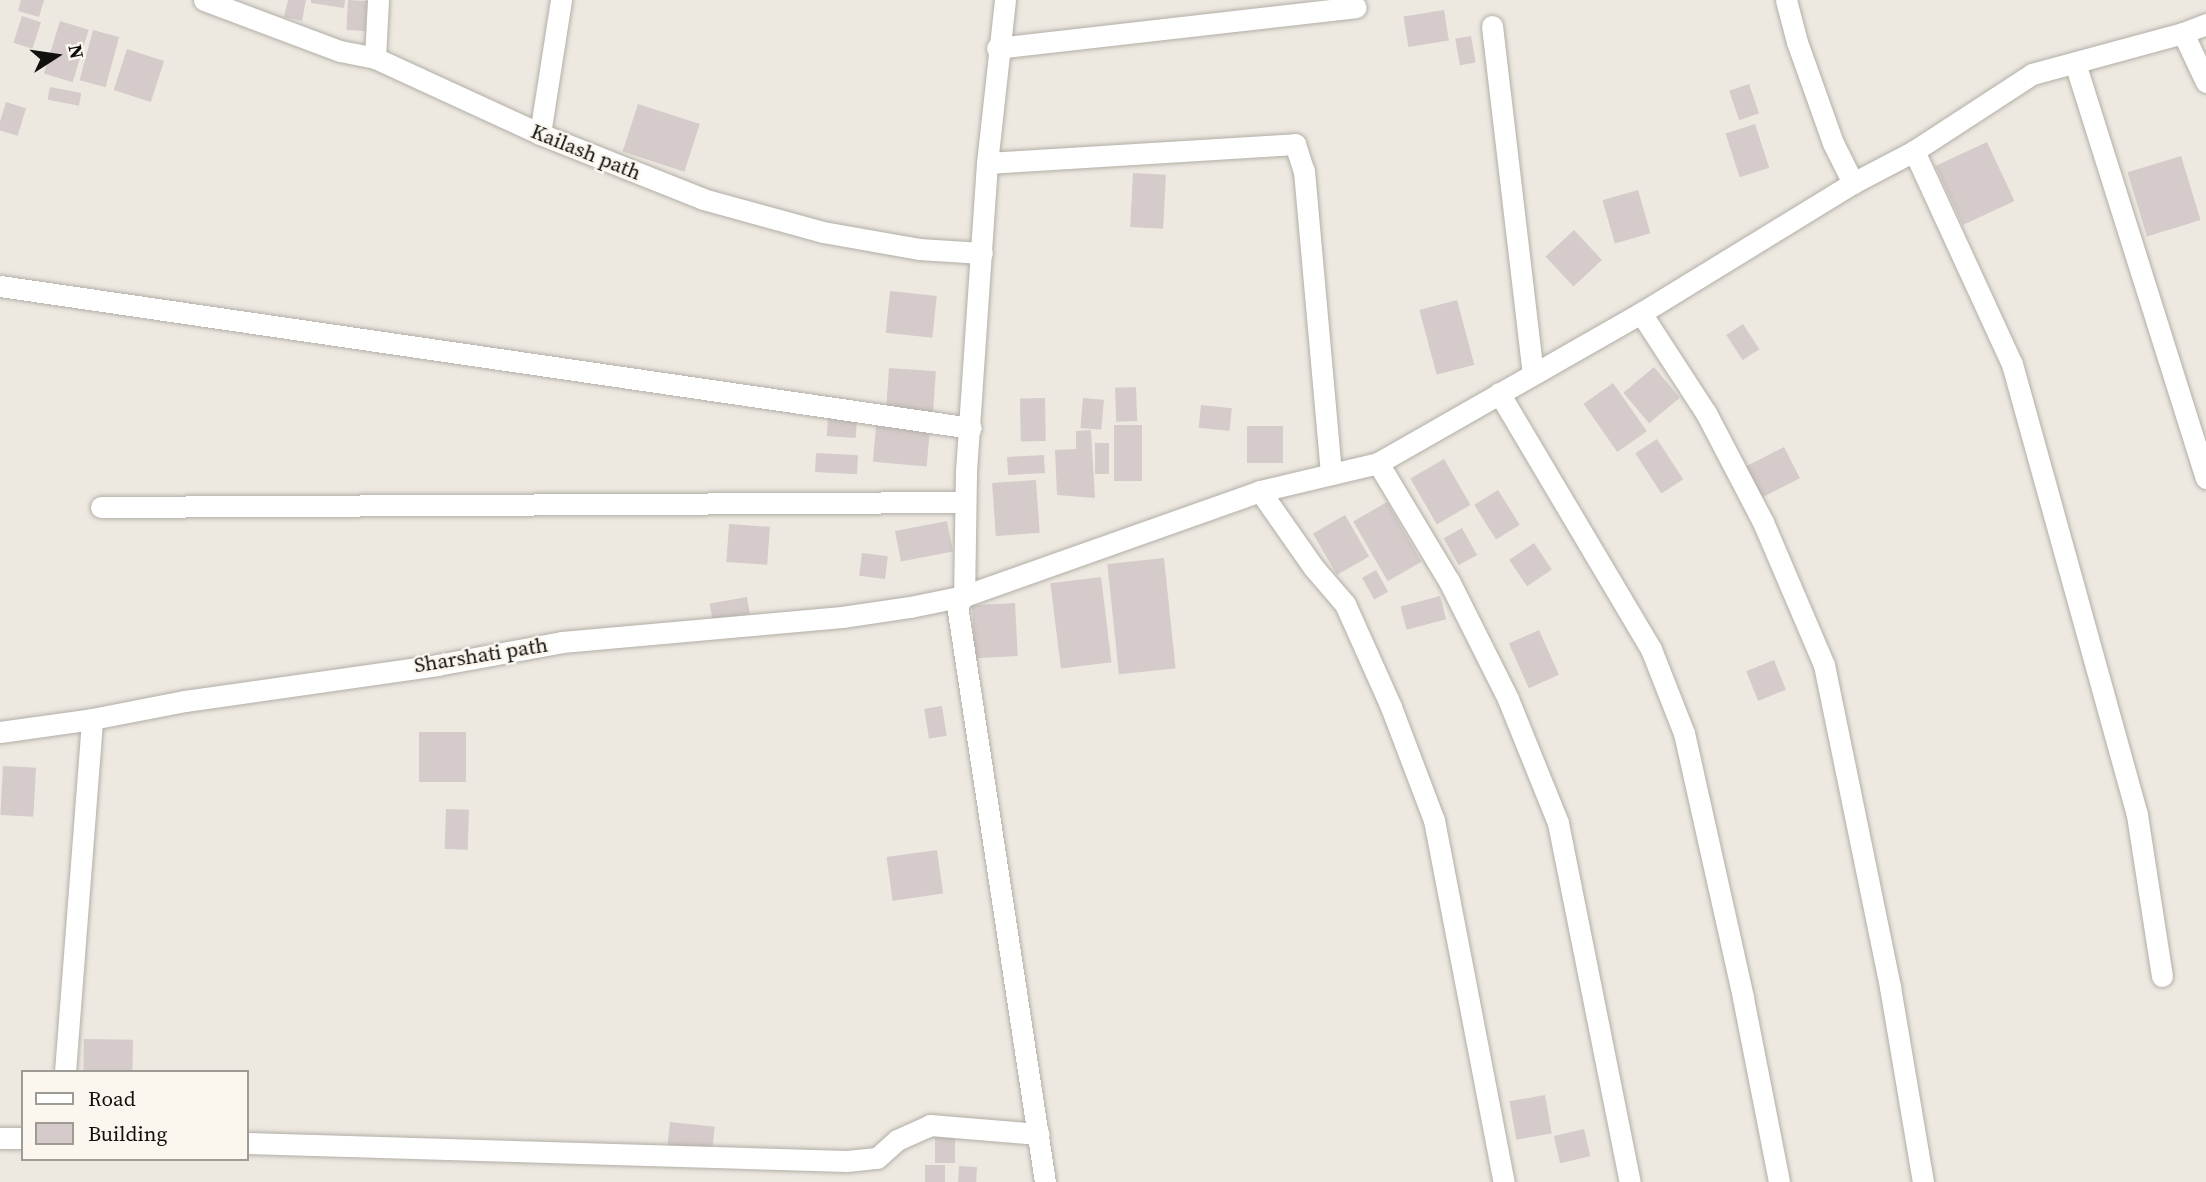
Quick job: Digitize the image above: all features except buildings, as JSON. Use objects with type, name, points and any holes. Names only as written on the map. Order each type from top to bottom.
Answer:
[{"type":"street","name":"Kailash path","points":[[204,0],[340,51],[374,58],[540,134],[703,199],[810,228],[919,249],[982,253]]},
{"type":"street","points":[[374,58],[378,0]]},
{"type":"street","points":[[540,134],[561,0]]},
{"type":"street","points":[[1005,0],[997,48],[987,163],[965,502],[964,596],[957,606],[1045,1182]]},
{"type":"street","points":[[1786,0],[1797,41],[1833,143],[1853,183]]},
{"type":"street","points":[[997,48],[1356,7]]},
{"type":"street","name":"Sharshati path","points":[[0,732],[92,719],[185,701],[283,689],[562,642],[842,617],[964,596],[1260,491],[1378,463],[1641,313],[1853,183],[1914,151],[2032,74],[2183,33],[2206,24]]},
{"type":"street","points":[[1492,26],[1533,374]]},
{"type":"street","points":[[2183,33],[2206,82]]},
{"type":"street","points":[[2075,63],[2206,478]]},
{"type":"street","points":[[987,163],[1295,144],[1304,171],[1331,474]]},
{"type":"street","points":[[1914,151],[2012,364],[2137,815],[2161,976]]},
{"type":"street","points":[[0,286],[971,428]]},
{"type":"street","points":[[1641,313],[1706,413],[1763,522],[1824,665],[1890,987],[1923,1182]]},
{"type":"street","points":[[1499,393],[1651,649],[1684,733],[1743,998],[1779,1182]]},
{"type":"street","points":[[1378,463],[1449,581],[1508,699],[1558,823],[1630,1182]]},
{"type":"street","points":[[1260,491],[1314,568],[1345,604],[1391,707],[1434,820],[1504,1182]]},
{"type":"street","points":[[102,508],[965,502]]},
{"type":"street","points":[[65,1070],[92,719]]},
{"type":"street","points":[[248,1143],[847,1161],[877,1158],[897,1140],[930,1125],[1039,1134]]},
{"type":"street","points":[[0,1138],[21,1138]]}]
